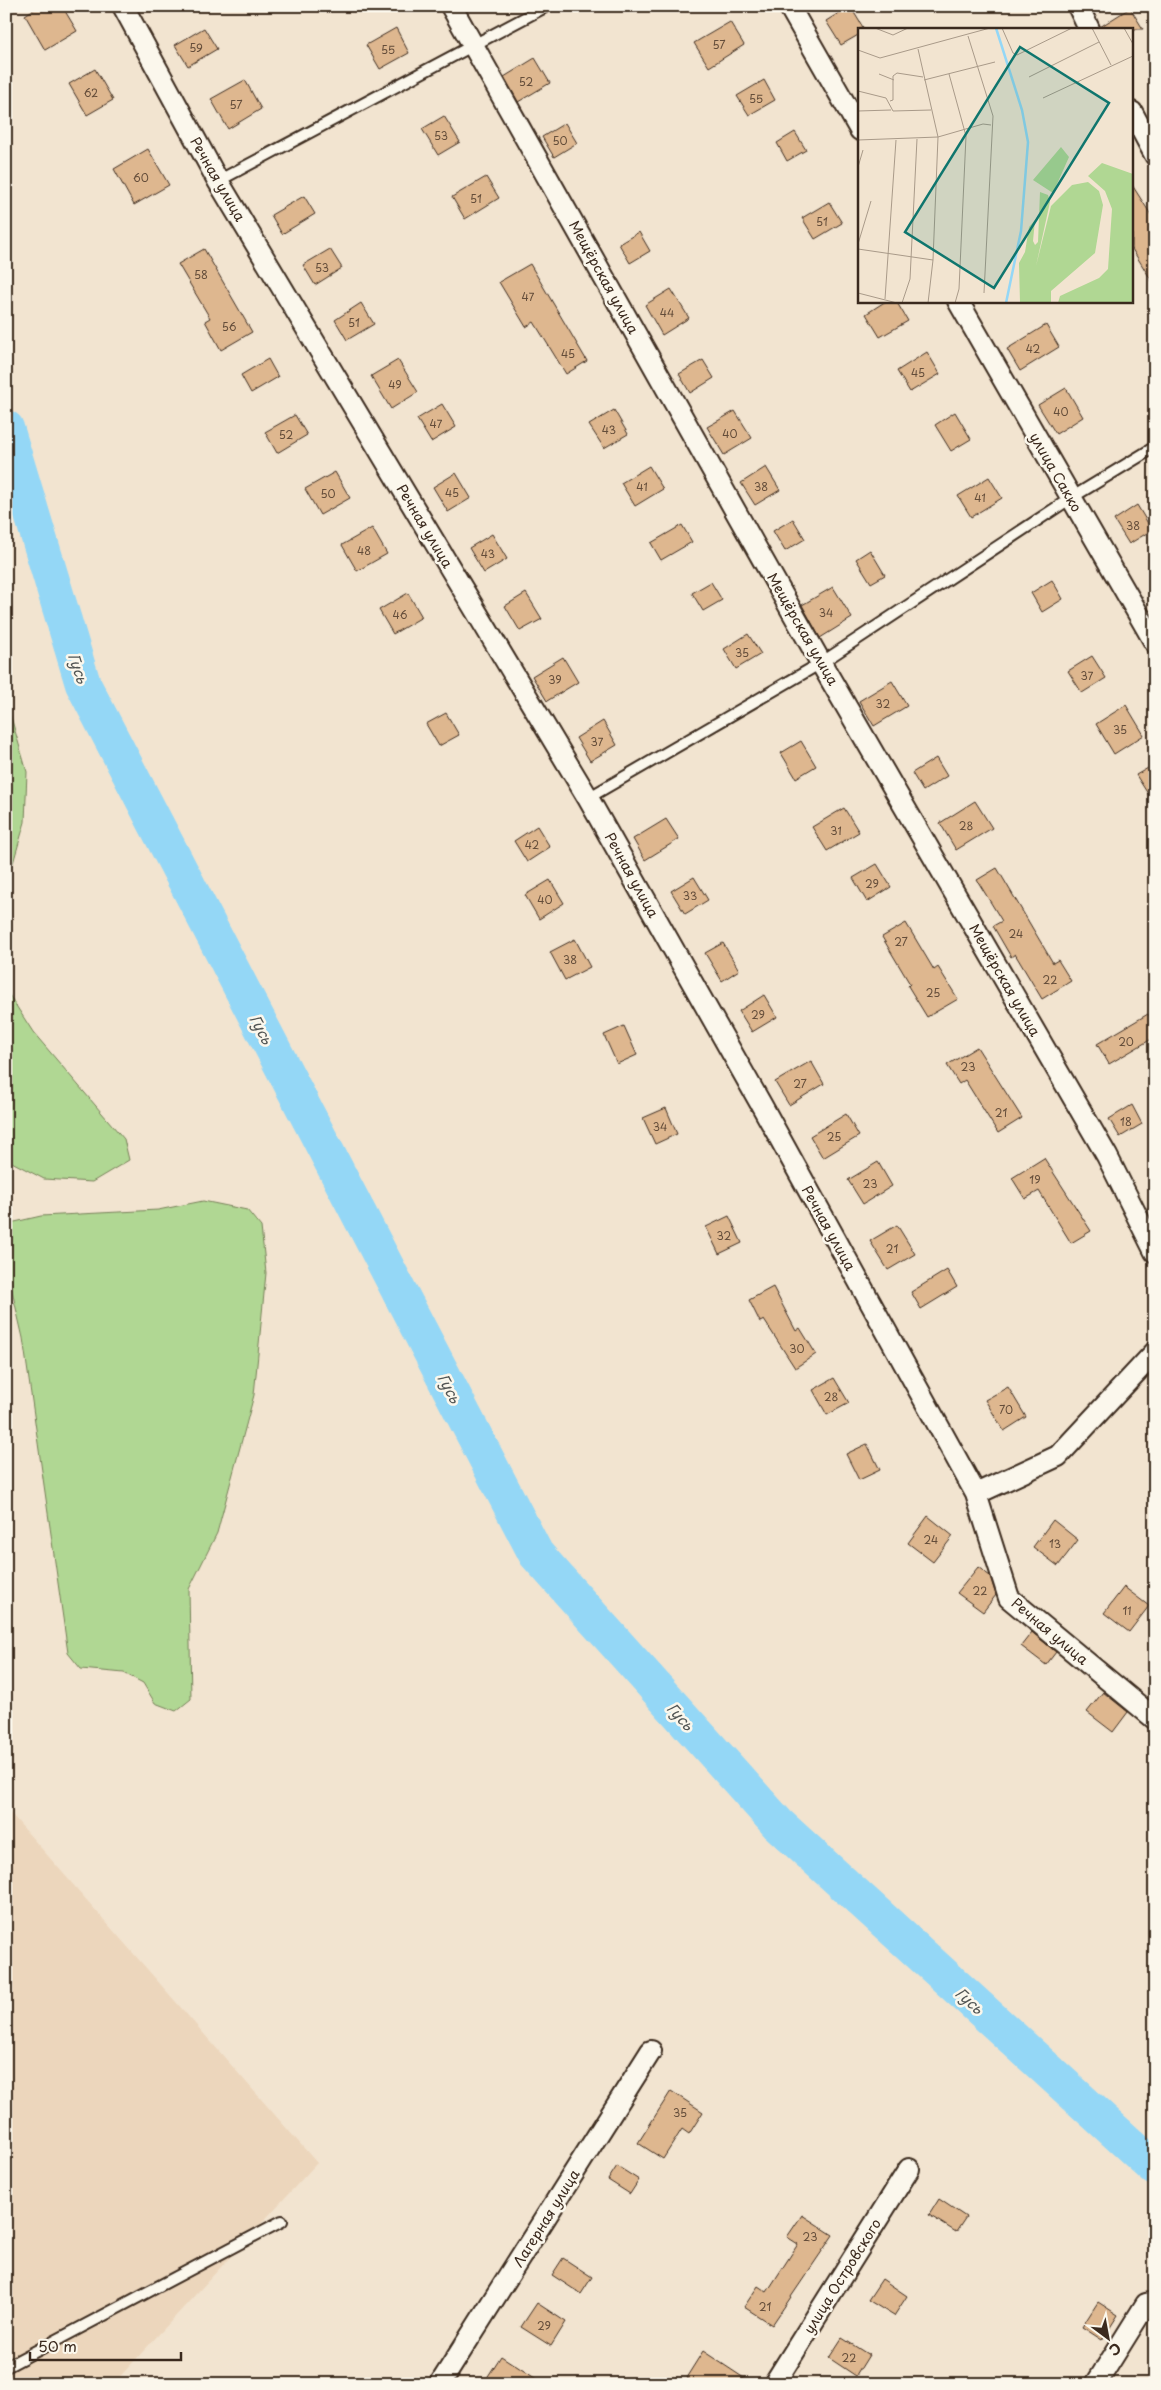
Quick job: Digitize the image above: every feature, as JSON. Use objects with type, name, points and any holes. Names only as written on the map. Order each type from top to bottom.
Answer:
[{"type":"street","name":"Речная улица","points":[[123,6],[218,182],[588,798],[762,1106],[976,1494],[1009,1598],[1155,1719]]},
{"type":"street","name":"Мещёрская улица","points":[[451,6],[821,663],[1107,1156],[1155,1252]]},
{"type":"street","points":[[789,6],[858,127]]},
{"type":"street","points":[[1078,6],[1089,28]]},
{"type":"street","points":[[1134,116],[1155,156]]},
{"type":"street","name":"улица Сакко","points":[[959,302],[1155,643]]},
{"type":"street","points":[[976,1494],[1058,1456],[1155,1352]]},
{"type":"street","name":"Лагерная улица","points":[[440,2384],[651,2051]]},
{"type":"street","name":"улица Островского","points":[[774,2384],[909,2169]]},
{"type":"street","points":[[1096,2384],[1150,2303]]},
{"type":"lane","points":[[218,182],[547,6]]},
{"type":"lane","points":[[588,798],[821,663],[1072,498],[1155,447]]},
{"type":"lane","points":[[6,2367],[282,2221]]},
{"type":"shaded area","points":[[6,1808],[317,2163],[113,2384],[6,2384]]},
{"type":"green space","points":[[6,700],[27,772],[25,822],[13,863],[6,860]]},
{"type":"green space","points":[[6,990],[33,1032],[124,1139],[129,1160],[92,1182],[44,1179],[6,1159]]},
{"type":"green space","points":[[203,1201],[247,1210],[261,1227],[266,1273],[254,1395],[217,1533],[189,1589],[191,1699],[176,1711],[155,1703],[143,1683],[124,1673],[81,1669],[68,1653],[23,1338],[6,1265],[6,1224],[41,1216],[158,1210]]},
{"type":"building","points":[[39,6],[62,6],[77,31],[45,50],[25,15]]},
{"type":"building","points":[[850,6],[863,28],[858,28],[858,35],[841,45],[826,21]]},
{"type":"building","points":[[1130,8],[1143,29],[1100,28]]},
{"type":"building","points":[[730,22],[744,45],[709,67],[694,43]]},
{"type":"building","points":[[204,28],[217,49],[188,66],[175,45]]},
{"type":"building","points":[[396,28],[409,53],[380,69],[366,45]]},
{"type":"building","points":[[535,58],[550,83],[518,102],[504,77]]},
{"type":"building","points":[[95,69],[113,100],[87,115],[69,84]]},
{"type":"building","points":[[245,80],[261,109],[228,129],[211,99]]},
{"type":"building","points":[[764,80],[775,100],[749,115],[737,96]]},
{"type":"building","points":[[444,116],[460,142],[438,155],[422,129]]},
{"type":"building","points":[[565,123],[577,143],[554,157],[542,137]]},
{"type":"building","points":[[795,132],[806,150],[787,161],[777,143]]},
{"type":"building","points":[[148,149],[169,185],[134,205],[114,169]]},
{"type":"building","points":[[486,177],[499,198],[465,219],[452,197]]},
{"type":"building","points":[[1134,188],[1155,221],[1155,286],[1134,252]]},
{"type":"building","points":[[304,196],[315,214],[282,234],[271,215]]},
{"type":"building","points":[[829,202],[842,223],[815,239],[802,218]]},
{"type":"building","points":[[639,232],[650,251],[630,263],[619,244]]},
{"type":"building","points":[[204,249],[252,332],[221,350],[205,321],[210,318],[178,264]]},
{"type":"building","points":[[330,249],[342,268],[315,285],[303,265]]},
{"type":"building","points":[[530,264],[587,361],[566,374],[534,322],[526,327],[499,282]]},
{"type":"building","points":[[671,289],[689,318],[662,335],[645,305]]},
{"type":"building","points":[[884,302],[897,302],[908,321],[880,337],[866,314]]},
{"type":"building","points":[[361,303],[374,324],[347,340],[335,320]]},
{"type":"building","points":[[1046,325],[1059,347],[1020,371],[1007,349]]},
{"type":"building","points":[[927,352],[940,374],[910,392],[897,371]]},
{"type":"building","points":[[268,359],[278,377],[251,393],[241,375]]},
{"type":"building","points":[[398,360],[418,392],[391,409],[371,376]]},
{"type":"building","points":[[703,360],[714,378],[690,393],[679,374]]},
{"type":"building","points":[[1066,388],[1083,417],[1056,434],[1038,405]]},
{"type":"building","points":[[442,404],[456,427],[431,442],[417,419]]},
{"type":"building","points":[[614,410],[628,434],[604,448],[589,425]]},
{"type":"building","points":[[735,411],[752,438],[724,455],[707,427]]},
{"type":"building","points":[[955,412],[971,439],[951,451],[935,425]]},
{"type":"building","points":[[295,415],[307,435],[277,453],[265,432]]},
{"type":"building","points":[[649,466],[663,489],[635,506],[621,483]]},
{"type":"building","points":[[766,467],[780,490],[755,505],[741,483]]},
{"type":"building","points":[[335,472],[350,498],[320,515],[305,489]]},
{"type":"building","points":[[456,473],[471,498],[448,512],[433,487]]},
{"type":"building","points":[[989,477],[1002,498],[971,517],[958,496]]},
{"type":"building","points":[[1137,505],[1152,530],[1129,544],[1114,520]]},
{"type":"building","points":[[793,519],[805,539],[785,551],[773,531]]},
{"type":"building","points":[[682,525],[692,542],[661,560],[651,543]]},
{"type":"building","points":[[372,528],[387,554],[357,571],[342,545]]},
{"type":"building","points":[[492,534],[507,559],[484,573],[469,548]]},
{"type":"building","points":[[870,550],[885,575],[871,583],[856,559]]},
{"type":"building","points":[[1052,580],[1063,599],[1042,612],[1031,593]]},
{"type":"building","points":[[711,582],[722,600],[703,611],[692,593]]},
{"type":"building","points":[[833,587],[852,618],[820,638],[802,605]]},
{"type":"building","points":[[408,593],[422,617],[393,634],[379,610]]},
{"type":"building","points":[[526,593],[542,619],[520,631],[505,606]]},
{"type":"building","points":[[748,634],[761,654],[736,669],[724,649]]},
{"type":"building","points":[[1092,656],[1106,678],[1082,693],[1068,671]]},
{"type":"building","points":[[563,657],[578,682],[547,701],[532,676]]},
{"type":"building","points":[[892,681],[907,706],[874,726],[859,701]]},
{"type":"building","points":[[1126,705],[1144,735],[1114,754],[1096,724]]},
{"type":"building","points":[[446,713],[459,735],[439,746],[426,724]]},
{"type":"building","points":[[603,721],[617,745],[590,761],[576,738]]},
{"type":"building","points":[[801,741],[816,766],[796,778],[781,753]]},
{"type":"building","points":[[936,758],[947,776],[923,791],[912,773]]},
{"type":"building","points":[[1155,764],[1155,805],[1136,775]]},
{"type":"building","points":[[975,801],[992,828],[956,850],[940,823]]},
{"type":"building","points":[[844,808],[859,832],[827,851],[812,827]]},
{"type":"building","points":[[666,819],[679,839],[645,860],[633,839]]},
{"type":"building","points":[[537,826],[550,847],[527,862],[514,841]]},
{"type":"building","points":[[877,864],[891,887],[867,902],[853,878]]},
{"type":"building","points":[[997,868],[1053,963],[1058,960],[1071,981],[1042,999],[1015,954],[1011,957],[993,926],[1002,921],[977,880]]},
{"type":"building","points":[[694,877],[708,900],[685,914],[671,891]]},
{"type":"building","points":[[550,880],[564,903],[539,919],[525,895]]},
{"type":"building","points":[[906,923],[934,970],[938,967],[958,999],[927,1017],[882,937]]},
{"type":"building","points":[[575,939],[590,967],[565,980],[550,952]]},
{"type":"building","points":[[723,943],[739,970],[722,981],[705,953]]},
{"type":"building","points":[[764,995],[777,1017],[752,1032],[739,1011]]},
{"type":"building","points":[[1148,1014],[1155,1025],[1155,1037],[1109,1064],[1097,1044]]},
{"type":"building","points":[[624,1026],[637,1055],[617,1064],[604,1035]]},
{"type":"building","points":[[977,1047],[1022,1118],[998,1133],[965,1080],[959,1084],[947,1065]]},
{"type":"building","points":[[811,1061],[824,1084],[789,1105],[775,1082]]},
{"type":"building","points":[[1132,1105],[1142,1124],[1120,1137],[1109,1119]]},
{"type":"building","points":[[666,1108],[677,1134],[655,1144],[643,1118]]},
{"type":"building","points":[[846,1114],[859,1136],[823,1158],[810,1136]]},
{"type":"building","points":[[1044,1158],[1091,1231],[1071,1243],[1039,1191],[1025,1199],[1012,1178]]},
{"type":"building","points":[[878,1162],[892,1186],[863,1204],[848,1180]]},
{"type":"building","points":[[729,1216],[742,1243],[719,1254],[706,1227]]},
{"type":"building","points":[[897,1225],[915,1254],[888,1270],[870,1241]]},
{"type":"building","points":[[947,1270],[957,1287],[921,1309],[911,1292]]},
{"type":"building","points":[[773,1287],[796,1331],[800,1328],[816,1354],[795,1368],[764,1320],[760,1322],[749,1300]]},
{"type":"building","points":[[834,1378],[849,1403],[827,1415],[813,1390]]},
{"type":"building","points":[[1008,1387],[1026,1417],[1004,1431],[985,1400]]},
{"type":"building","points":[[867,1444],[880,1470],[859,1480],[846,1454]]},
{"type":"building","points":[[928,1516],[953,1536],[933,1562],[908,1543]]},
{"type":"building","points":[[1053,1520],[1078,1540],[1058,1566],[1033,1547]]},
{"type":"building","points":[[978,1567],[990,1576],[996,1595],[983,1612],[957,1593]]},
{"type":"building","points":[[1124,1587],[1149,1606],[1129,1632],[1104,1613]]},
{"type":"building","points":[[1032,1632],[1056,1652],[1046,1665],[1021,1646]]},
{"type":"building","points":[[1103,1692],[1128,1712],[1113,1732],[1087,1712]]},
{"type":"building","points":[[671,2091],[703,2112],[689,2134],[682,2129],[663,2159],[638,2143]]},
{"type":"building","points":[[617,2166],[639,2180],[630,2194],[608,2180]]},
{"type":"building","points":[[939,2199],[966,2217],[956,2232],[929,2215]]},
{"type":"building","points":[[802,2215],[833,2235],[772,2325],[744,2307],[758,2286],[767,2292],[798,2244],[787,2237]]},
{"type":"building","points":[[563,2258],[592,2277],[581,2294],[552,2275]]},
{"type":"building","points":[[882,2279],[907,2296],[894,2316],[868,2300]]},
{"type":"building","points":[[1098,2302],[1118,2315],[1102,2340],[1082,2327]]},
{"type":"building","points":[[537,2303],[566,2322],[551,2346],[521,2327]]},
{"type":"building","points":[[842,2338],[869,2355],[856,2376],[829,2358]]},
{"type":"building","points":[[703,2351],[753,2384],[694,2384],[686,2378]]},
{"type":"building","points":[[501,2356],[544,2384],[483,2384]]},
{"type":"waterway","name":"Гусь","points":[[6,428],[83,684],[536,1554],[778,1824],[1155,2168]]}]
